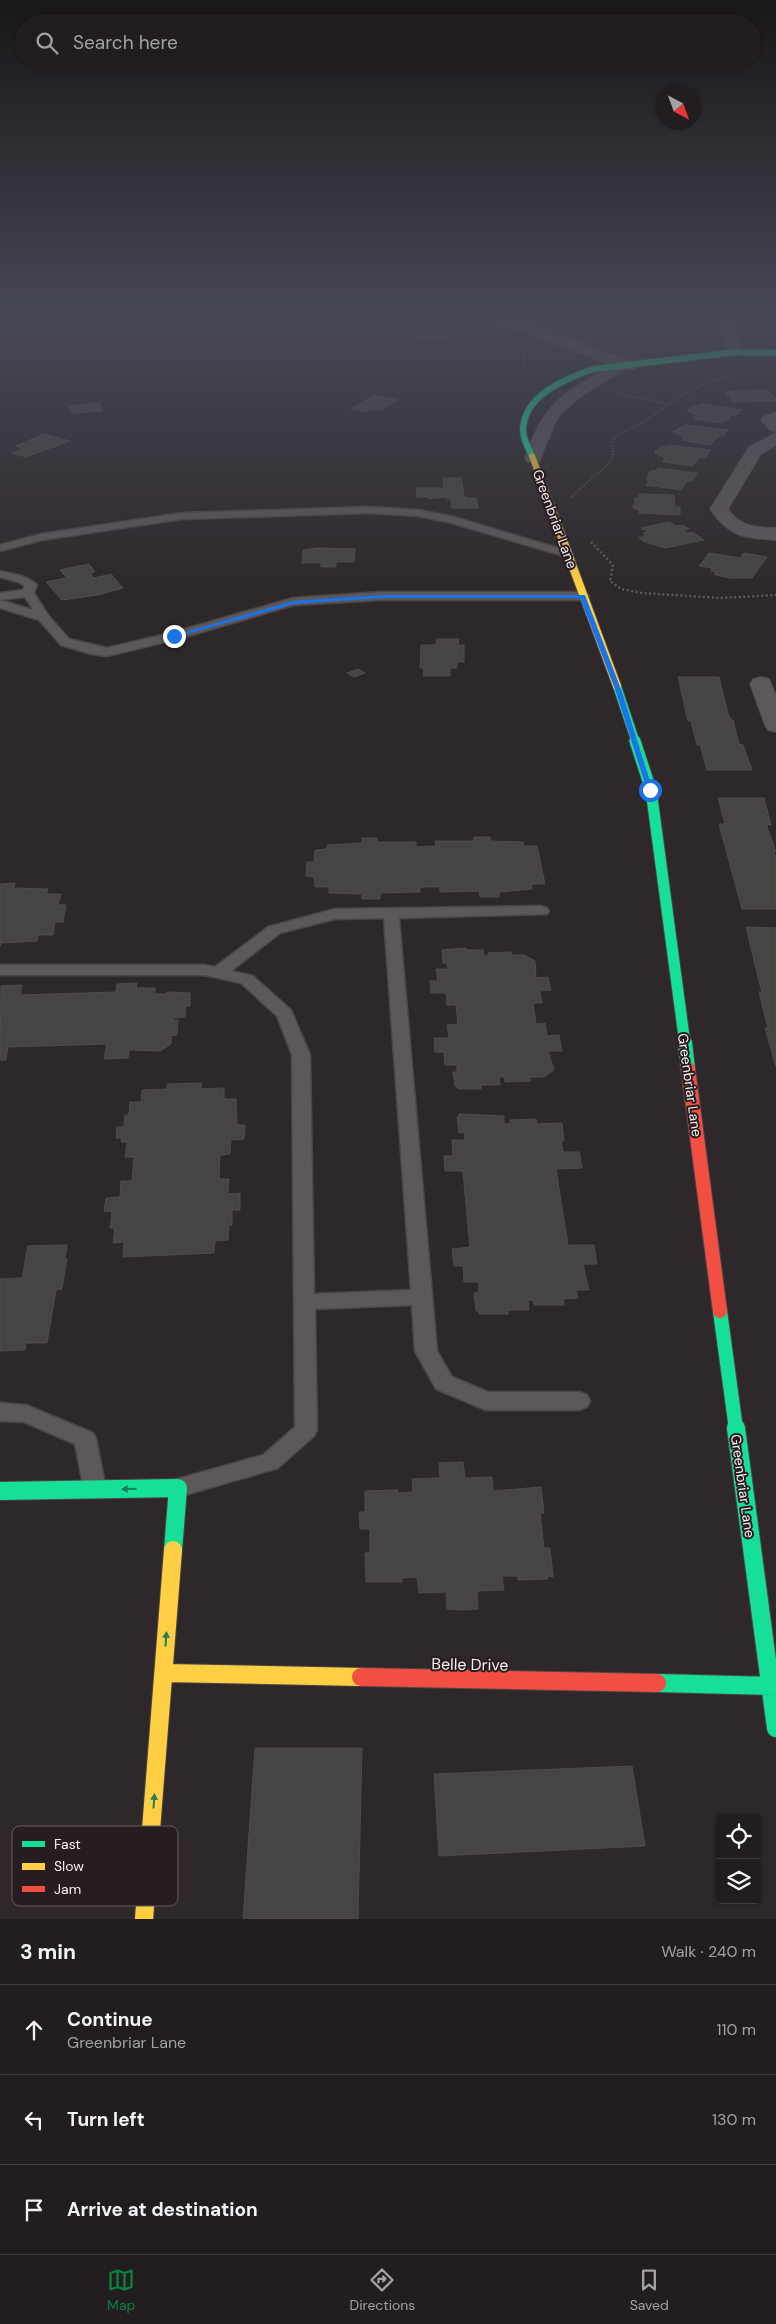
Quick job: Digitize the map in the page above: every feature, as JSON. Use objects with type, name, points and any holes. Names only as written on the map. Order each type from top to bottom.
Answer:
[{"type":"street","points":[[533,458],[540,434],[554,410]]},
{"type":"street","points":[[776,417],[769,420],[776,427]]},
{"type":"street","points":[[776,438],[755,451],[719,509],[729,524],[747,532],[776,534]]},
{"type":"street","name":"Greenbriar Lane","points":[[533,458],[619,692],[650,790],[773,1686],[776,1728]]},
{"type":"street","points":[[761,684],[776,725]]},
{"type":"street","points":[[0,1490],[178,1488],[152,1826]]},
{"type":"street","name":"Belle Drive","points":[[164,1673],[773,1686]]},
{"type":"street","points":[[144,1919],[145,1906]]},
{"type":"lane","points":[[0,548],[41,537],[182,516],[368,510],[419,513],[454,520],[567,554]]},
{"type":"lane","points":[[0,574],[22,579],[31,585],[28,593]]},
{"type":"lane","points":[[28,593],[43,617],[65,642],[91,650],[107,652],[174,636],[293,602],[381,596],[583,596]]},
{"type":"lane","points":[[0,597],[28,593]]},
{"type":"lane","points":[[0,604],[43,617]]},
{"type":"lane","points":[[218,973],[274,930],[335,914],[541,911]]},
{"type":"lane","points":[[391,913],[426,1351],[444,1383],[486,1401],[579,1401]]},
{"type":"lane","points":[[0,970],[204,970],[247,979],[285,1014],[300,1055],[306,1430],[270,1462],[178,1488]]},
{"type":"lane","points":[[305,1302],[422,1297]]},
{"type":"lane","points":[[0,1412],[26,1414],[85,1439],[95,1489]]},
{"type":"path","points":[[572,506],[571,497],[606,466],[613,456],[612,440],[620,433],[642,423],[660,410]]},
{"type":"path","points":[[590,540],[613,565],[610,581],[621,589],[642,593],[720,598],[776,595]]},
{"type":"building","points":[[71,410],[103,411],[72,413]]},
{"type":"building","points":[[354,410],[370,410],[366,412]]},
{"type":"building","points":[[742,410],[737,415],[731,415],[728,420],[722,423],[694,419],[697,415],[687,411]]},
{"type":"building","points":[[684,425],[728,430],[710,445],[681,440],[684,437],[673,432]]},
{"type":"building","points":[[44,434],[70,441],[26,457],[12,453],[23,449],[16,446]]},
{"type":"building","points":[[669,445],[710,450],[706,457],[701,457],[692,466],[662,462],[665,458],[654,453],[656,450]]},
{"type":"building","points":[[658,468],[697,473],[692,481],[687,481],[681,490],[646,485],[649,481],[646,480],[650,471],[656,471]]},
{"type":"building","points":[[443,478],[461,478],[464,496],[466,498],[476,498],[478,508],[452,508],[451,499],[446,497],[428,499],[428,497],[417,497],[416,488],[444,488]]},
{"type":"building","points":[[639,494],[674,495],[675,507],[680,507],[680,515],[639,513],[639,510],[633,508],[633,505],[635,505],[635,498],[639,498]]},
{"type":"building","points":[[669,522],[676,526],[683,525],[689,529],[683,530],[688,533],[692,532],[704,540],[665,548],[645,542],[639,538],[645,535],[643,533],[648,532],[641,528]]},
{"type":"building","points":[[318,548],[355,549],[354,562],[336,562],[336,567],[321,567],[321,563],[302,563],[303,550]]},
{"type":"building","points":[[709,553],[740,558],[744,553],[767,557],[752,578],[729,578],[714,574],[716,572],[711,571],[712,568],[699,566]]},
{"type":"building","points":[[89,564],[95,572],[90,573],[94,578],[111,574],[123,588],[98,595],[62,600],[46,582],[71,577],[66,577],[60,570]]},
{"type":"building","points":[[437,639],[459,639],[458,645],[464,645],[464,662],[457,662],[457,668],[450,668],[450,676],[423,676],[424,668],[420,668],[421,645],[436,645]]},
{"type":"building","points":[[358,669],[365,673],[354,677],[347,673]]},
{"type":"building","points":[[678,677],[719,677],[728,714],[731,720],[733,720],[739,744],[743,745],[752,770],[707,770],[700,745],[697,745],[691,721],[688,721]]},
{"type":"building","points":[[718,798],[764,798],[771,825],[766,824],[776,852],[774,852],[776,859],[776,909],[742,909],[719,824],[725,824]]},
{"type":"building","points":[[474,837],[490,837],[491,841],[523,842],[524,846],[537,846],[545,884],[531,884],[532,889],[499,892],[499,897],[480,897],[479,891],[440,892],[440,887],[420,887],[420,892],[380,893],[380,899],[362,899],[362,894],[329,893],[329,887],[315,887],[314,877],[306,876],[307,862],[314,862],[315,850],[327,849],[327,845],[362,843],[362,838],[377,838],[377,842],[416,842],[416,847],[436,846],[435,841],[474,841]]},
{"type":"building","points":[[15,883],[14,888],[48,889],[46,894],[61,894],[58,905],[66,905],[63,922],[55,922],[53,935],[38,935],[37,941],[1,943],[0,947],[0,884]]},
{"type":"building","points":[[746,927],[776,928],[776,1067],[765,1028],[768,1028],[759,992],[762,993]]},
{"type":"building","points":[[466,948],[466,950],[483,950],[484,956],[488,956],[488,953],[511,952],[511,955],[524,955],[535,961],[536,978],[548,977],[551,990],[540,991],[542,1003],[533,1003],[536,1024],[545,1023],[547,1036],[559,1035],[562,1051],[548,1051],[554,1070],[544,1077],[530,1077],[531,1081],[505,1082],[505,1077],[499,1077],[500,1085],[481,1085],[481,1089],[459,1089],[455,1086],[453,1072],[457,1072],[457,1065],[445,1065],[444,1052],[435,1052],[434,1038],[449,1038],[447,1025],[458,1024],[456,1005],[447,1005],[446,993],[431,993],[430,981],[438,981],[436,969],[448,969],[447,963],[443,963],[442,950]]},
{"type":"building","points":[[137,983],[136,988],[155,988],[155,994],[166,994],[167,992],[190,993],[190,1006],[186,1006],[185,1017],[174,1018],[173,1021],[178,1020],[177,1035],[171,1036],[171,1044],[160,1051],[129,1050],[128,1058],[104,1059],[107,1044],[8,1047],[6,1060],[0,1060],[1,986],[22,985],[20,995],[116,992],[117,984]]},
{"type":"building","points":[[201,1083],[201,1089],[224,1088],[224,1099],[236,1099],[237,1125],[245,1125],[244,1139],[231,1140],[230,1154],[220,1155],[219,1179],[229,1179],[228,1194],[240,1193],[240,1210],[232,1210],[232,1225],[229,1225],[228,1240],[215,1241],[214,1253],[123,1257],[124,1242],[113,1243],[115,1228],[110,1228],[112,1212],[104,1211],[106,1198],[120,1197],[121,1181],[132,1181],[134,1157],[125,1157],[127,1142],[121,1142],[122,1138],[116,1138],[117,1127],[124,1127],[125,1115],[129,1115],[130,1102],[141,1102],[142,1090],[167,1089],[167,1084]]},
{"type":"building","points":[[459,1114],[504,1116],[504,1124],[510,1124],[510,1120],[536,1119],[537,1124],[562,1123],[564,1141],[561,1141],[563,1152],[579,1152],[582,1168],[556,1169],[568,1245],[594,1245],[597,1264],[583,1264],[589,1290],[576,1290],[578,1298],[563,1299],[564,1305],[534,1305],[533,1300],[528,1300],[529,1310],[508,1310],[508,1314],[479,1314],[479,1311],[476,1311],[474,1293],[479,1292],[478,1282],[464,1282],[463,1266],[454,1266],[452,1249],[470,1247],[463,1171],[445,1171],[444,1156],[453,1156],[452,1140],[465,1140],[464,1132],[459,1133],[457,1117],[459,1117]]},
{"type":"building","points":[[67,1245],[65,1259],[67,1259],[62,1289],[56,1290],[47,1343],[26,1343],[25,1350],[0,1351],[0,1279],[22,1278],[28,1246]]},
{"type":"building","points":[[463,1462],[465,1478],[492,1477],[493,1491],[541,1487],[544,1513],[540,1513],[544,1548],[550,1548],[553,1577],[547,1576],[548,1579],[518,1580],[517,1576],[502,1576],[504,1590],[477,1591],[478,1609],[462,1610],[447,1609],[446,1592],[419,1593],[417,1577],[402,1578],[402,1582],[366,1582],[365,1553],[370,1553],[370,1529],[360,1529],[359,1512],[365,1512],[365,1491],[398,1490],[397,1493],[413,1492],[412,1479],[440,1478],[439,1463]]},
{"type":"building","points":[[255,1748],[362,1748],[358,1919],[243,1919]]},
{"type":"building","points":[[632,1766],[645,1846],[439,1856],[434,1774]]},
{"type":"traffic: fast","points":[[530,410],[525,418],[523,433],[532,456]]},
{"type":"traffic: fast","points":[[617,686],[651,790],[688,1069]]},
{"type":"traffic: fast","points":[[720,1311],[776,1728]]},
{"type":"traffic: fast","points":[[0,1491],[178,1488],[173,1550]]},
{"type":"traffic: fast","points":[[657,1683],[776,1686]]},
{"type":"traffic: slow","points":[[532,456],[617,686]]},
{"type":"traffic: slow","points":[[151,1826],[173,1550]]},
{"type":"traffic: slow","points":[[164,1673],[361,1677]]},
{"type":"traffic: slow","points":[[144,1919],[145,1906]]},
{"type":"traffic: jam","points":[[688,1069],[720,1311]]},
{"type":"traffic: jam","points":[[361,1677],[657,1683]]},
{"type":"route","points":[[174,636],[293,602],[381,596],[583,596],[619,692],[650,790]]}]
